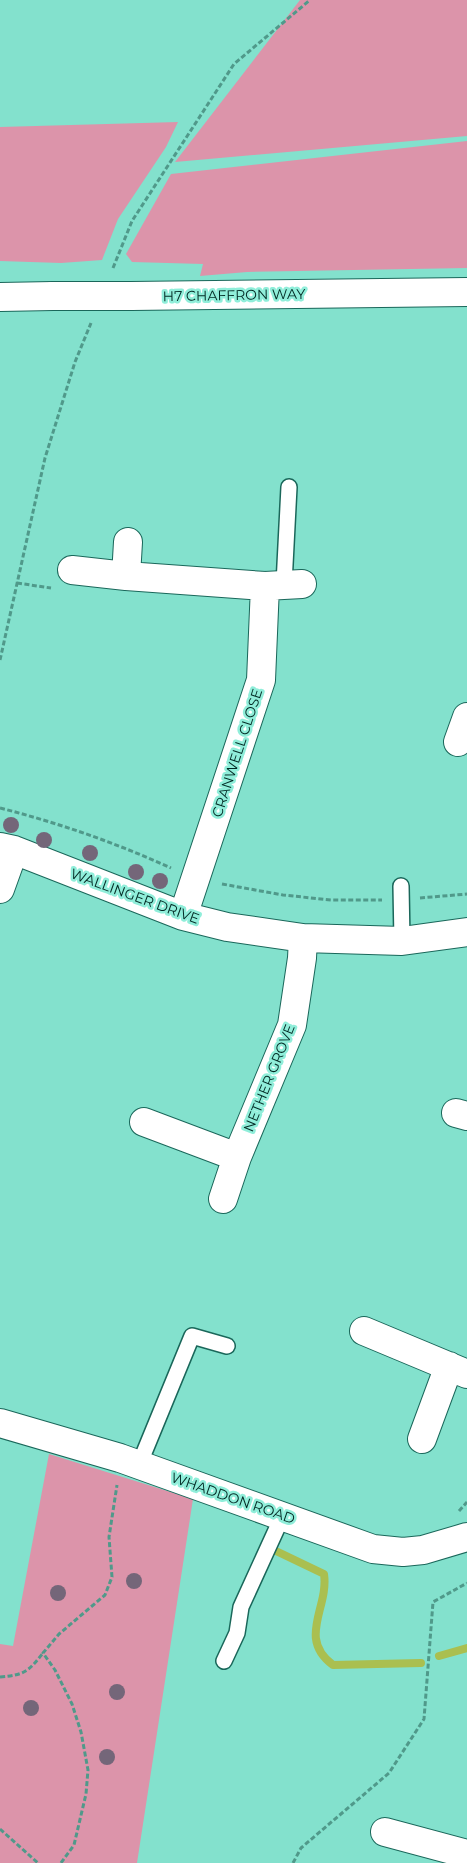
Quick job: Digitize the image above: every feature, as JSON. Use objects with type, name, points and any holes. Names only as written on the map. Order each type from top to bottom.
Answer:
[{"type":"street","name":"H7 CHAFFRON WAY","points":[[0,296],[467,292]]},
{"type":"street","points":[[126,576],[128,542]]},
{"type":"street","points":[[72,570],[126,576],[284,585]]},
{"type":"street","name":"CRANWELL CLOSE","points":[[183,916],[261,680],[284,585]]},
{"type":"street","points":[[458,742],[467,717]]},
{"type":"street","name":"WALLINGER DRIVE","points":[[0,889],[7,849],[183,916],[227,928],[303,938],[402,941],[467,932]]},
{"type":"street","name":"NETHER GROVE","points":[[222,1198],[292,1025],[302,958],[303,938]]},
{"type":"street","points":[[144,1122],[237,1157]]},
{"type":"street","points":[[364,1331],[458,1370],[422,1439]]},
{"type":"street","name":"WHADDON ROAD","points":[[0,1423],[129,1462],[373,1549],[403,1552],[423,1550],[467,1537]]},
{"type":"street","points":[[385,1832],[467,1854]]},
{"type":"lane","points":[[284,585],[289,487]]},
{"type":"lane","points":[[401,893],[402,941]]},
{"type":"lane","points":[[129,1462],[192,1336],[227,1346]]},
{"type":"lane","points":[[224,1660],[236,1633],[241,1607],[283,1516]]},
{"type":"path","points":[[0,808],[43,819],[130,850],[196,879],[293,896],[331,900],[401,893],[467,894]]},
{"type":"path","points":[[0,1677],[17,1675],[31,1669],[59,1634],[105,1595],[112,1577],[109,1537],[116,1496],[129,1462]]},
{"type":"path","points":[[293,1863],[301,1848],[389,1773],[424,1719],[433,1602],[467,1583]]},
{"type":"path","points":[[43,1653],[56,1670],[72,1704],[81,1732],[88,1770],[86,1794],[74,1845],[61,1863]]},
{"type":"path","points":[[0,1829],[38,1863]]},
{"type":"shaded area","points":[[300,0],[467,0],[467,136],[175,162]]},
{"type":"shaded area","points":[[178,122],[166,147],[118,219],[102,260],[61,263],[0,261],[0,127]]},
{"type":"shaded area","points":[[467,141],[467,268],[247,272],[200,276],[203,264],[132,262],[126,254],[171,174]]},
{"type":"shaded area","points":[[49,1454],[193,1499],[137,1863],[0,1863],[0,1644],[13,1646]]},
{"type":"waterway","points":[[276,1551],[324,1574],[324,1587],[317,1622],[317,1644],[322,1655],[333,1665],[421,1663]]},
{"type":"waterway","points":[[439,1656],[467,1648]]}]
